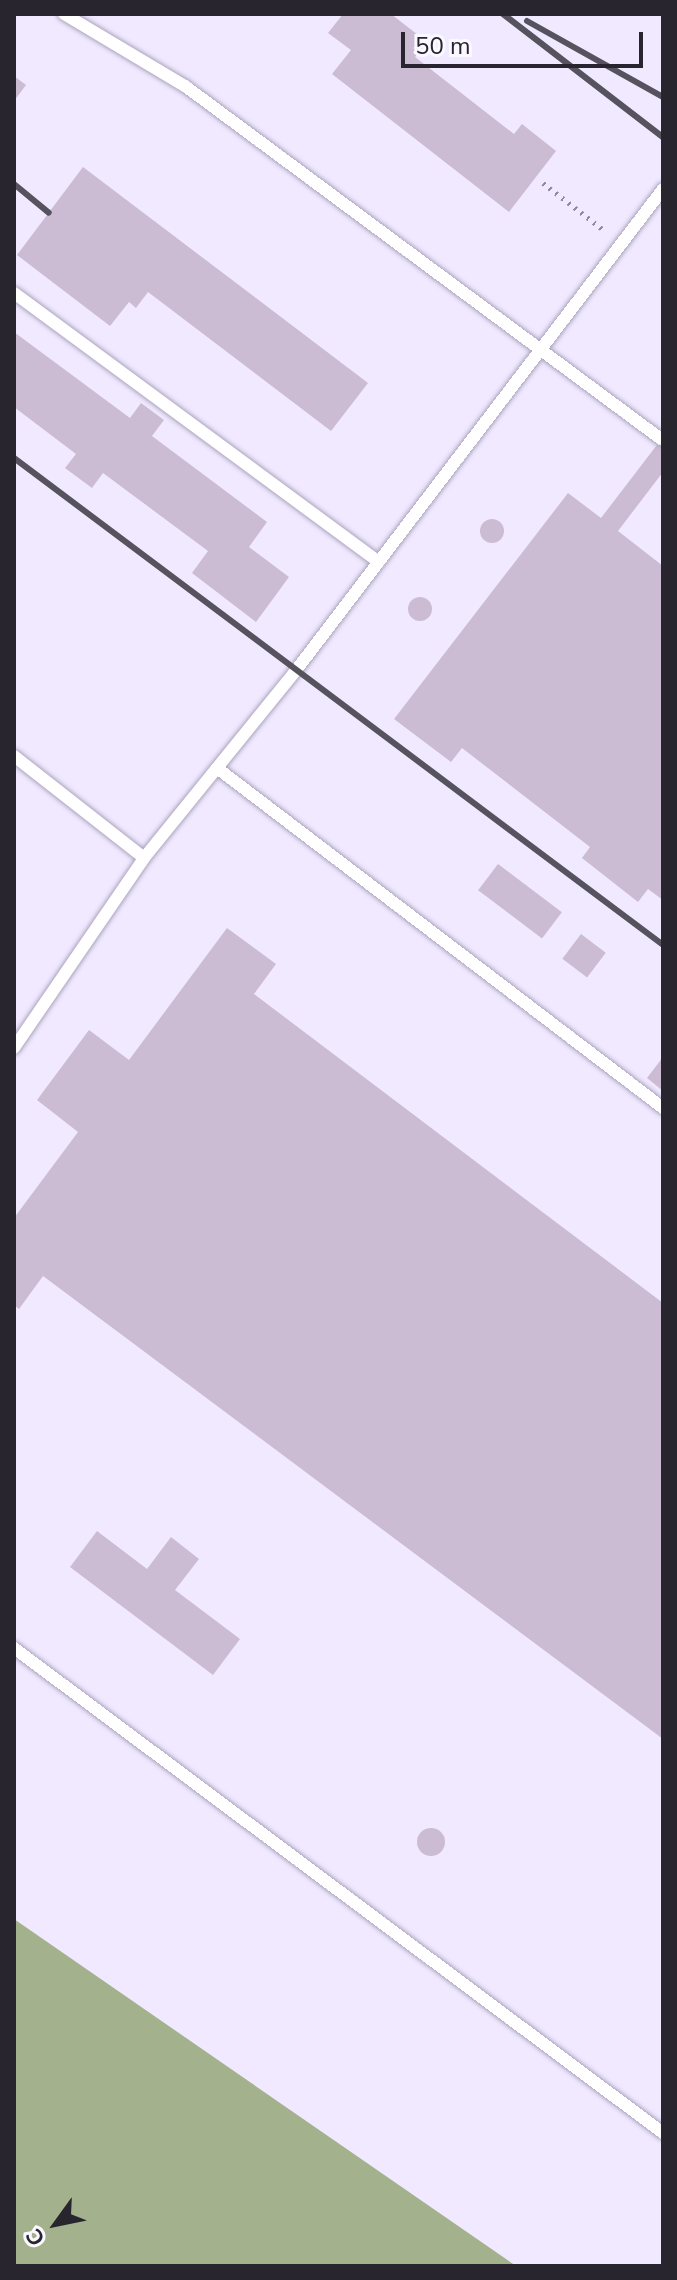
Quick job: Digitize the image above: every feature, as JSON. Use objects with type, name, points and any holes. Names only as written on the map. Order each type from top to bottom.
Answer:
[{"type":"lane","points":[[64,14],[185,86],[661,439]]},
{"type":"lane","points":[[14,1048],[144,858],[379,562],[663,189]]},
{"type":"lane","points":[[14,293],[379,562]]},
{"type":"lane","points":[[14,756],[144,858]]},
{"type":"lane","points":[[217,768],[663,1108]]},
{"type":"lane","points":[[14,1648],[663,2133]]},
{"type":"path","points":[[543,183],[622,244]]},
{"type":"green space","points":[[14,1919],[516,2266],[14,2266]]},
{"type":"building","points":[[343,14],[391,14],[427,42],[415,57],[514,134],[522,124],[556,151],[509,212],[332,74],[351,50],[328,33]]},
{"type":"building","points":[[14,76],[26,85],[14,101]]},
{"type":"building","points":[[83,167],[368,383],[331,431],[148,292],[136,308],[129,302],[110,326],[17,255]]},
{"type":"building","points":[[14,332],[130,418],[141,403],[164,420],[152,436],[267,522],[249,547],[289,577],[256,622],[192,573],[208,551],[103,473],[92,488],[65,468],[76,454],[14,407]]},
{"type":"building","points":[[663,437],[663,472],[618,531],[663,566],[663,900],[648,889],[638,902],[582,858],[590,847],[462,748],[451,762],[394,719],[568,493],[601,518]]},
{"type":"building","points":[[492,519],[501,522],[504,531],[501,540],[492,543],[483,540],[480,531],[483,522]]},
{"type":"building","points":[[420,597],[428,601],[432,609],[428,617],[420,621],[412,617],[408,609],[412,601]]},
{"type":"building","points":[[498,864],[562,912],[542,939],[478,890]]},
{"type":"building","points":[[227,928],[276,964],[254,994],[663,1303],[663,1739],[43,1276],[19,1309],[14,1305],[14,1218],[78,1132],[37,1100],[89,1030],[129,1060]]},
{"type":"building","points":[[581,934],[606,953],[587,977],[562,959]]},
{"type":"building","points":[[663,1057],[663,1091],[647,1078]]},
{"type":"building","points":[[97,1531],[147,1569],[171,1537],[199,1559],[175,1590],[240,1639],[213,1675],[70,1567]]},
{"type":"building","points":[[431,1828],[441,1832],[445,1842],[441,1852],[431,1856],[421,1852],[417,1842],[421,1832]]},
{"type":"railway","points":[[503,14],[663,137]]},
{"type":"railway","points":[[527,21],[663,97]]},
{"type":"railway","points":[[14,184],[49,213]]},
{"type":"railway","points":[[14,458],[663,945]]}]
